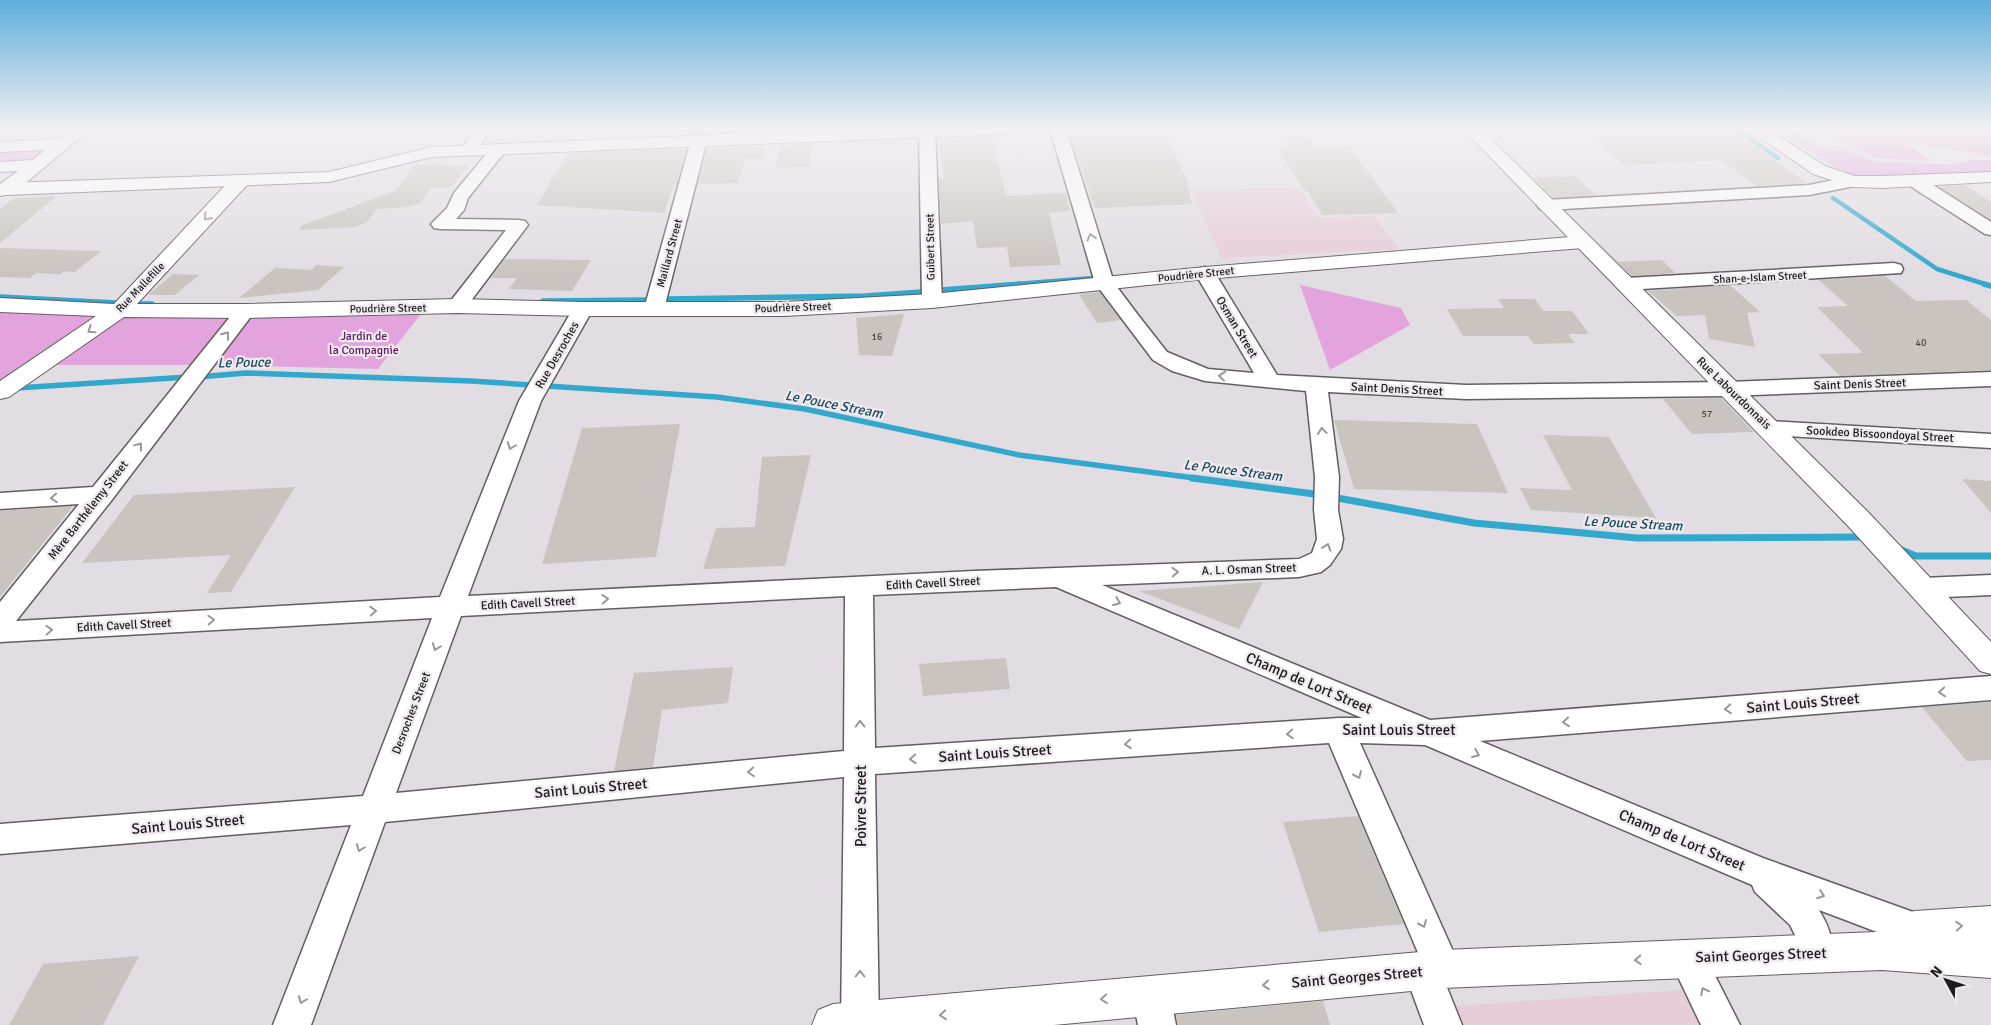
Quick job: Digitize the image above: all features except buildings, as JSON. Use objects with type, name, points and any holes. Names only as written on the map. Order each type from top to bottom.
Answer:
[{"type":"street","points":[[2,191],[22,177]]},
{"type":"street","points":[[2,191],[330,177]]},
{"type":"street","points":[[460,303],[519,225],[440,224],[455,210],[460,196],[476,177]]},
{"type":"street","name":"Maillard Street","points":[[654,309],[689,177]]},
{"type":"street","name":"Guibert Street","points":[[928,177],[932,301]]},
{"type":"street","name":"Saint Denis Street","points":[[1073,177],[1105,283],[1160,356],[1180,366],[1205,374],[1270,382],[1466,392],[1733,389],[1991,380]]},
{"type":"street","name":"Rue Labourdonnais","points":[[1518,177],[1733,389],[1898,560],[1991,662]]},
{"type":"street","points":[[1822,177],[1826,180]]},
{"type":"street","points":[[1546,205],[1809,190],[1826,180],[1988,179]]},
{"type":"street","points":[[1913,180],[1991,230]]},
{"type":"street","name":"Rue Mallefille","points":[[0,392],[120,310],[240,181]]},
{"type":"street","name":"Poudrière Street","points":[[0,305],[120,310],[245,311],[460,303],[583,309],[784,309],[932,301],[1205,272],[1583,242]]},
{"type":"street","name":"Shan-e-Islam Street","points":[[1626,284],[1894,270]]},
{"type":"street","name":"Osman Street","points":[[1205,272],[1270,382]]},
{"type":"street","name":"Rue Desroches","points":[[537,389],[583,309]]},
{"type":"street","name":"Mère Barthélemy Street","points":[[0,621],[245,311]]},
{"type":"street","name":"Saint Denis Street","points":[[1733,389],[1991,380]]},
{"type":"street","name":"A. L. Osman Street","points":[[1056,576],[1299,568],[1312,565],[1321,559],[1328,549],[1330,539],[1326,510],[1327,477],[1316,385]]},
{"type":"street","name":"Desroches Street","points":[[292,1025],[519,426],[537,389]]},
{"type":"street","name":"Sookdeo Bissoondoyal Street","points":[[1769,428],[1991,441]]},
{"type":"street","points":[[0,501],[102,494]]},
{"type":"street","name":"Edith Cavell Street","points":[[0,632],[1056,576]]},
{"type":"street","name":"Champ de Lort Street","points":[[1056,576],[1755,871],[1914,929]]},
{"type":"street","points":[[1923,588],[1991,584]]},
{"type":"street","name":"Poivre Street","points":[[851,1024],[861,762],[859,587]]},
{"type":"street","name":"Saint Louis Street","points":[[0,839],[375,809],[861,762],[1339,730],[1426,733],[1991,688]]},
{"type":"street","points":[[1339,730],[1432,970],[1443,1025]]},
{"type":"street","name":"Champ de Lort Street","points":[[1755,871],[1802,914],[1814,935],[1812,954]]},
{"type":"street","points":[[1882,951],[1914,929],[1991,924]]},
{"type":"street","name":"Saint Georges Street","points":[[851,1024],[1154,1010],[1432,970],[1882,951],[1991,959]]},
{"type":"street","points":[[1687,958],[1721,1025]]},
{"type":"shaded area","points":[[1299,187],[1318,218],[1375,216],[1399,249],[1222,258],[1191,191]]},
{"type":"shaded area","points":[[1681,990],[1701,1025],[1464,1025],[1456,1006]]},
{"type":"green space","points":[[1858,177],[1906,177],[1868,179]]},
{"type":"green space","points":[[1300,285],[1401,308],[1410,325],[1330,370]]},
{"type":"green space","points":[[0,310],[103,314],[0,382]]},
{"type":"green space","points":[[122,315],[233,316],[191,365],[51,365]]},
{"type":"green space","name":"Jardin de la Compagnie","points":[[420,315],[378,369],[214,365],[249,317]]},
{"type":"waterway","points":[[1833,198],[1937,269],[1988,285]]},
{"type":"waterway","points":[[1004,285],[1093,278]]},
{"type":"waterway","points":[[941,290],[1020,284]]},
{"type":"waterway","points":[[1984,284],[1991,286]]},
{"type":"waterway","points":[[667,299],[865,296],[922,292]]},
{"type":"waterway","points":[[0,297],[116,303]]},
{"type":"waterway","points":[[543,301],[647,300]]},
{"type":"waterway","points":[[136,304],[152,304]]},
{"type":"waterway","name":"Le Pouce Stream","points":[[198,377],[246,373],[471,381],[717,397],[805,409],[1019,455],[1202,479]]},
{"type":"waterway","name":"Le Pouce","points":[[17,388],[188,377]]},
{"type":"waterway","name":"Le Pouce Stream","points":[[1192,478],[1322,495]]},
{"type":"waterway","name":"Le Pouce Stream","points":[[1332,497],[1474,523],[1637,538],[1866,537]]},
{"type":"waterway","name":"Le Pouce Stream","points":[[1899,549],[1916,556],[1991,556]]}]
